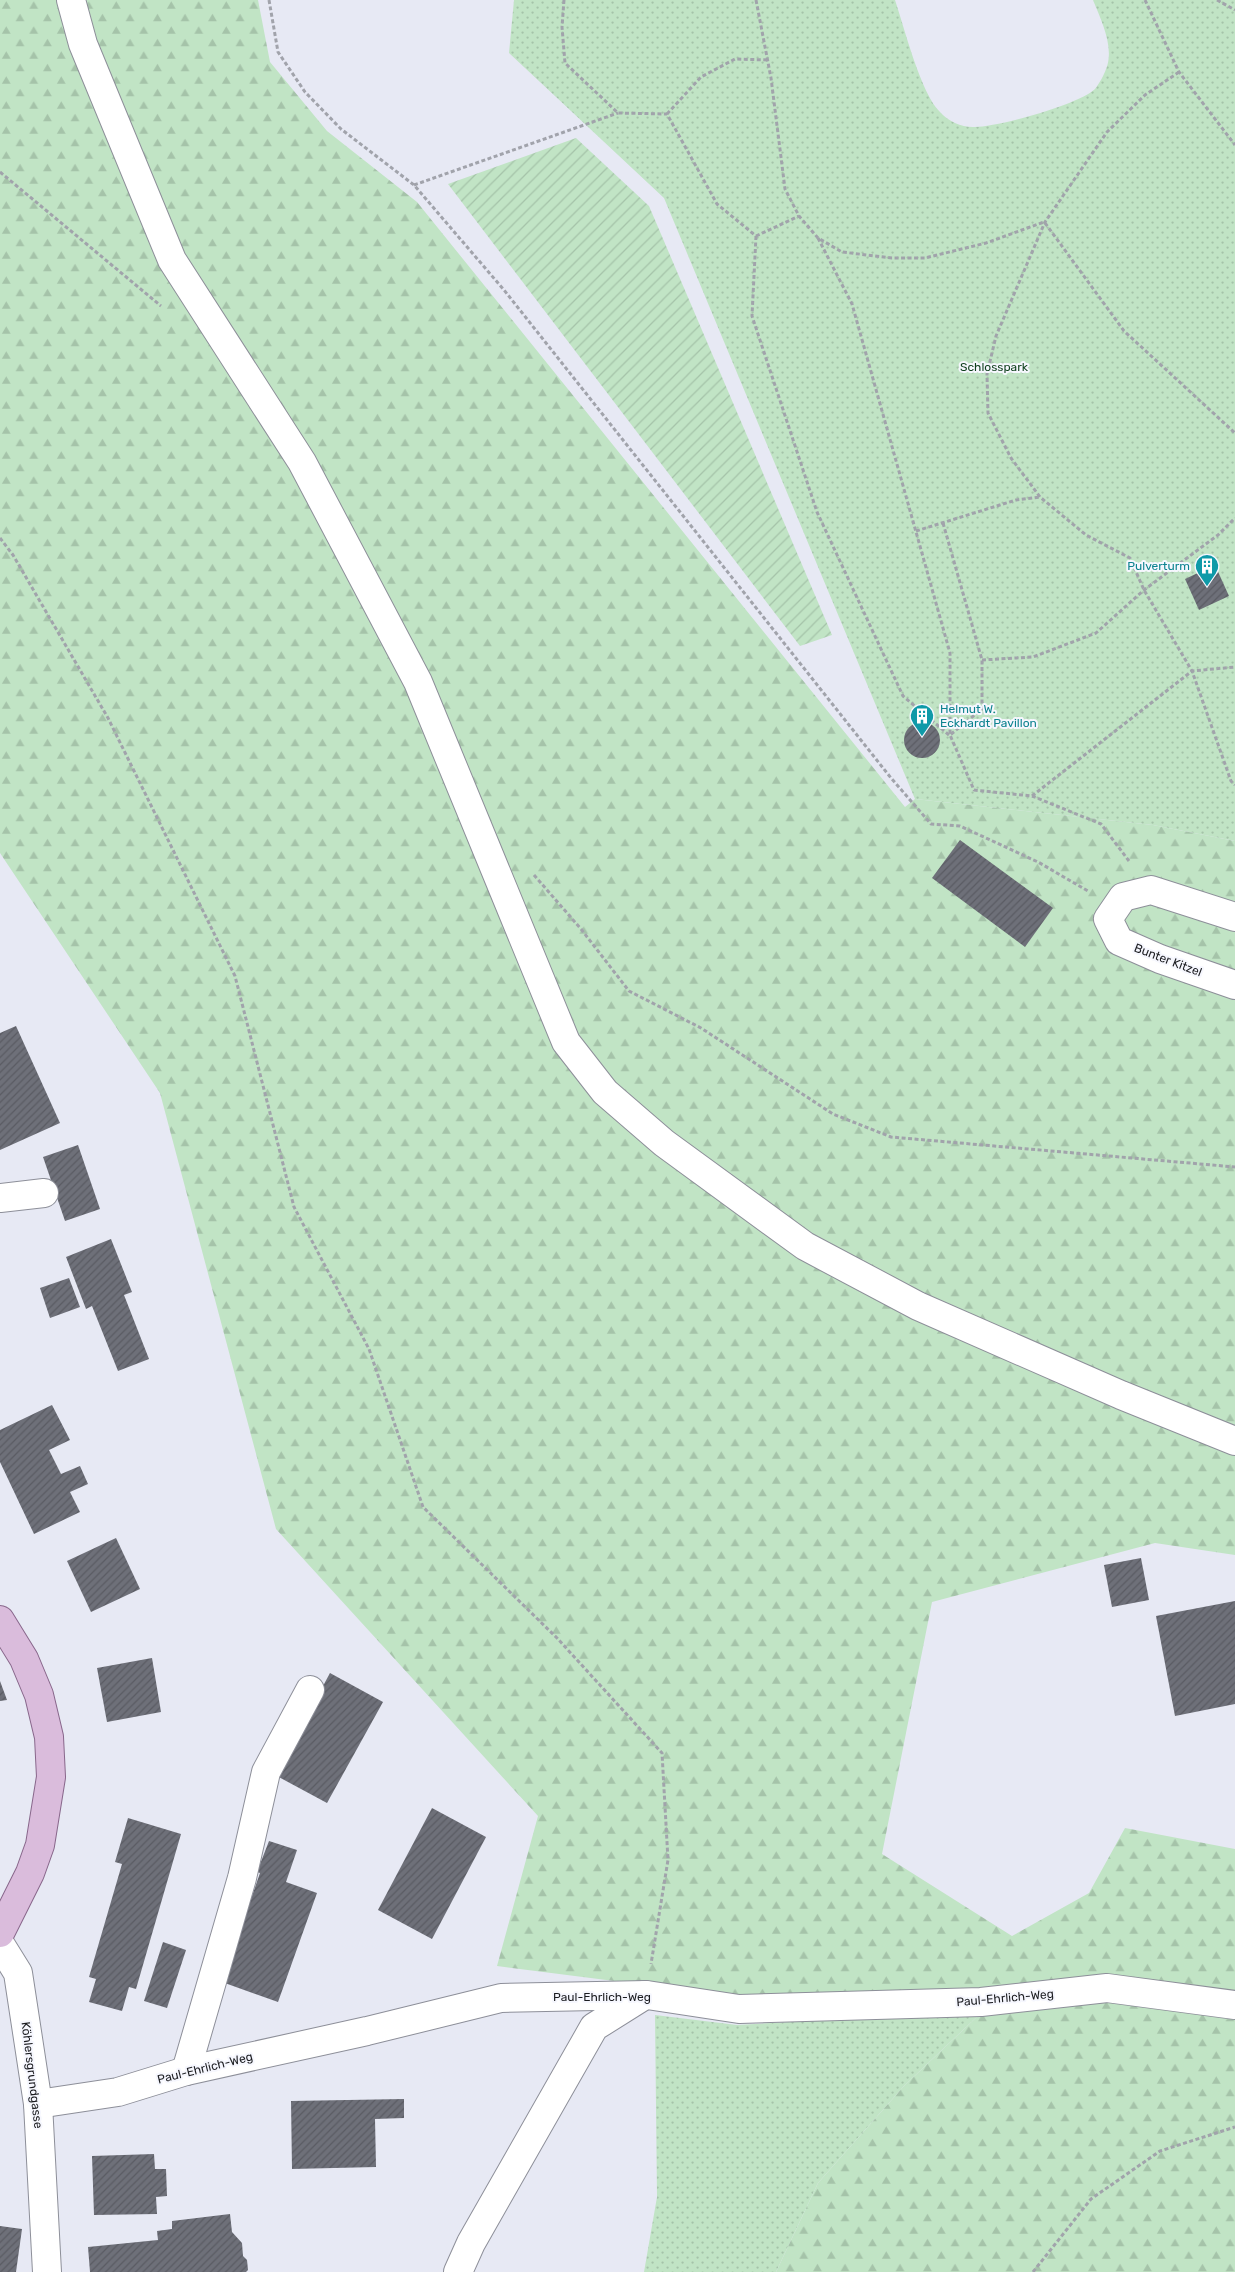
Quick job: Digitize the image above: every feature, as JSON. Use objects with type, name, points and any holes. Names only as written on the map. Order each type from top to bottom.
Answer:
[{"type":"main road","points":[[0,1620],[24,1658],[39,1695],[49,1737],[51,1778],[40,1845],[30,1873],[0,1933]]},
{"type":"street","points":[[71,0],[83,44],[172,260],[302,462],[418,682],[566,1042],[604,1092],[664,1143],[805,1246],[918,1306],[1112,1391],[1235,1441]]},
{"type":"street","points":[[1116,907],[1123,897],[1151,890],[1235,916]]},
{"type":"street","name":"Bunter Kitzel","points":[[1116,907],[1108,919],[1119,941],[1160,960],[1235,985]]},
{"type":"street","points":[[0,1198],[44,1193]]},
{"type":"street","points":[[186,2071],[242,1878],[266,1772],[310,1690]]},
{"type":"street","name":"Köhlersgrundgasse","points":[[0,1944],[18,1973],[38,2104],[47,2272]]},
{"type":"street","name":"Paul-Ehrlich-Weg","points":[[38,2104],[118,2092],[186,2071],[367,2031],[502,1998],[646,1995],[739,2009],[981,2002],[1107,1988],[1235,2005]]},
{"type":"street","points":[[458,2272],[471,2243],[594,2027],[646,1995]]},
{"type":"path","points":[[269,0],[278,52],[305,92],[341,129],[414,185],[504,290],[891,778],[931,824],[960,826],[1038,862],[1116,907]]},
{"type":"path","points":[[564,0],[562,27],[565,63],[618,113]]},
{"type":"path","points":[[756,0],[768,60],[785,189],[799,216],[818,238],[852,304],[950,653],[950,735],[974,790],[1032,796],[1101,824],[1151,890]]},
{"type":"path","points":[[1145,0],[1179,72],[1235,145]]},
{"type":"path","points":[[1217,0],[1235,10]]},
{"type":"path","points":[[414,185],[618,113],[667,114],[701,77],[726,63],[735,59],[768,60]]},
{"type":"path","points":[[1179,72],[1146,95],[1107,132],[1044,222],[996,336],[987,374],[988,414],[1011,458],[1040,497],[1086,535],[1130,558],[1144,590],[1192,671],[1214,739],[1231,781],[1235,785]]},
{"type":"path","points":[[667,114],[717,204],[756,236]]},
{"type":"path","points":[[0,172],[169,312]]},
{"type":"path","points":[[756,236],[799,216]]},
{"type":"path","points":[[818,238],[842,252],[892,258],[925,258],[986,243],[1044,222]]},
{"type":"path","points":[[1044,222],[1124,331],[1235,433]]},
{"type":"path","points":[[756,236],[752,316],[818,512],[903,696],[950,735]]},
{"type":"path","points":[[916,531],[1016,500],[1040,497]]},
{"type":"path","points":[[982,660],[1033,657],[1096,633],[1144,590],[1218,535],[1235,518]]},
{"type":"path","points":[[943,523],[982,660],[982,709],[950,735]]},
{"type":"path","points":[[0,538],[13,555],[108,718],[234,976],[294,1207],[369,1349],[423,1506],[557,1638],[662,1753],[668,1860],[646,1995]]},
{"type":"path","points":[[1032,796],[1192,671],[1235,668]]},
{"type":"path","points":[[530,869],[581,929],[629,991],[700,1028],[833,1114],[891,1137],[1235,1167]]},
{"type":"path","points":[[1033,2272],[1091,2199],[1160,2151],[1235,2126]]},
{"type":"green space","points":[[0,0],[258,0],[270,62],[327,131],[417,202],[905,807],[915,799],[1153,825],[1235,841],[1235,1555],[1155,1543],[932,1602],[882,1854],[1012,1936],[1089,1893],[1125,1828],[1235,1849],[1235,1993],[979,1990],[740,1997],[497,1966],[538,1816],[276,1529],[160,1093],[0,853]]},
{"type":"green space","name":"Schlosspark","points":[[514,0],[895,0],[920,76],[933,103],[951,121],[959,125],[973,127],[1000,124],[1037,114],[1073,101],[1095,89],[1105,71],[1109,52],[1106,34],[1093,0],[1235,0],[1235,841],[1153,825],[915,799],[664,198],[509,53]]},
{"type":"green space","points":[[576,138],[649,206],[832,635],[800,646],[448,184]]},
{"type":"green space","points":[[1112,2000],[1235,2019],[1235,2272],[776,2272],[818,2183],[904,2086],[983,2011]]},
{"type":"green space","points":[[983,2011],[904,2086],[818,2183],[776,2272],[644,2272],[657,2197],[655,2015],[737,2025]]},
{"type":"building","name":"Pulverturm","points":[[1215,565],[1229,596],[1199,610],[1185,579]]},
{"type":"building","name":"Helmut W. Eckhardt Pavillon","points":[[922,722],[934,728],[940,740],[934,752],[922,758],[910,752],[904,740],[910,728]]},
{"type":"building","points":[[960,840],[1053,908],[1025,947],[932,878]]},
{"type":"building","points":[[16,1026],[60,1123],[0,1150],[0,1033]]},
{"type":"building","points":[[78,1145],[100,1209],[65,1221],[43,1157]]},
{"type":"building","points":[[111,1239],[132,1292],[124,1295],[149,1359],[118,1371],[92,1306],[86,1309],[66,1257]]},
{"type":"building","points":[[69,1278],[80,1307],[50,1318],[40,1288]]},
{"type":"building","points":[[52,1405],[70,1440],[49,1450],[61,1474],[80,1466],[88,1484],[70,1492],[80,1512],[34,1534],[0,1462],[0,1430]]},
{"type":"building","points":[[116,1538],[140,1589],[91,1612],[67,1561]]},
{"type":"building","points":[[1141,1558],[1149,1600],[1112,1607],[1104,1565]]},
{"type":"building","points":[[1235,1601],[1235,1704],[1175,1716],[1156,1616]]},
{"type":"building","points":[[152,1658],[161,1712],[107,1722],[97,1668]]},
{"type":"building","points":[[330,1673],[383,1702],[327,1803],[275,1775]]},
{"type":"building","points":[[0,1681],[7,1700],[0,1701]]},
{"type":"building","points":[[432,1808],[486,1837],[432,1939],[378,1910]]},
{"type":"building","points":[[128,1818],[181,1834],[136,1989],[129,1987],[122,2011],[89,2002],[96,1979],[89,1977],[122,1864],[115,1862]]},
{"type":"building","points":[[269,1841],[297,1850],[286,1882],[317,1893],[278,2002],[222,1982],[260,1873],[257,1872]]},
{"type":"building","points":[[163,1942],[186,1950],[167,2008],[144,2001]]},
{"type":"building","points":[[404,2099],[404,2118],[375,2119],[376,2167],[292,2169],[291,2101]]},
{"type":"building","points":[[154,2154],[155,2169],[166,2169],[167,2196],[156,2197],[157,2214],[94,2215],[92,2156]]},
{"type":"building","points":[[230,2214],[232,2232],[242,2243],[243,2256],[247,2260],[248,2270],[246,2272],[90,2272],[88,2247],[158,2240],[157,2231],[172,2229],[172,2221]]},
{"type":"building","points":[[0,2226],[22,2229],[16,2272],[0,2272]]},
{"type":"place","name":"Pulverturm","points":[[1207,587]]},
{"type":"place","name":"Helmut W. Eckhardt Pavillon","points":[[922,737]]}]
